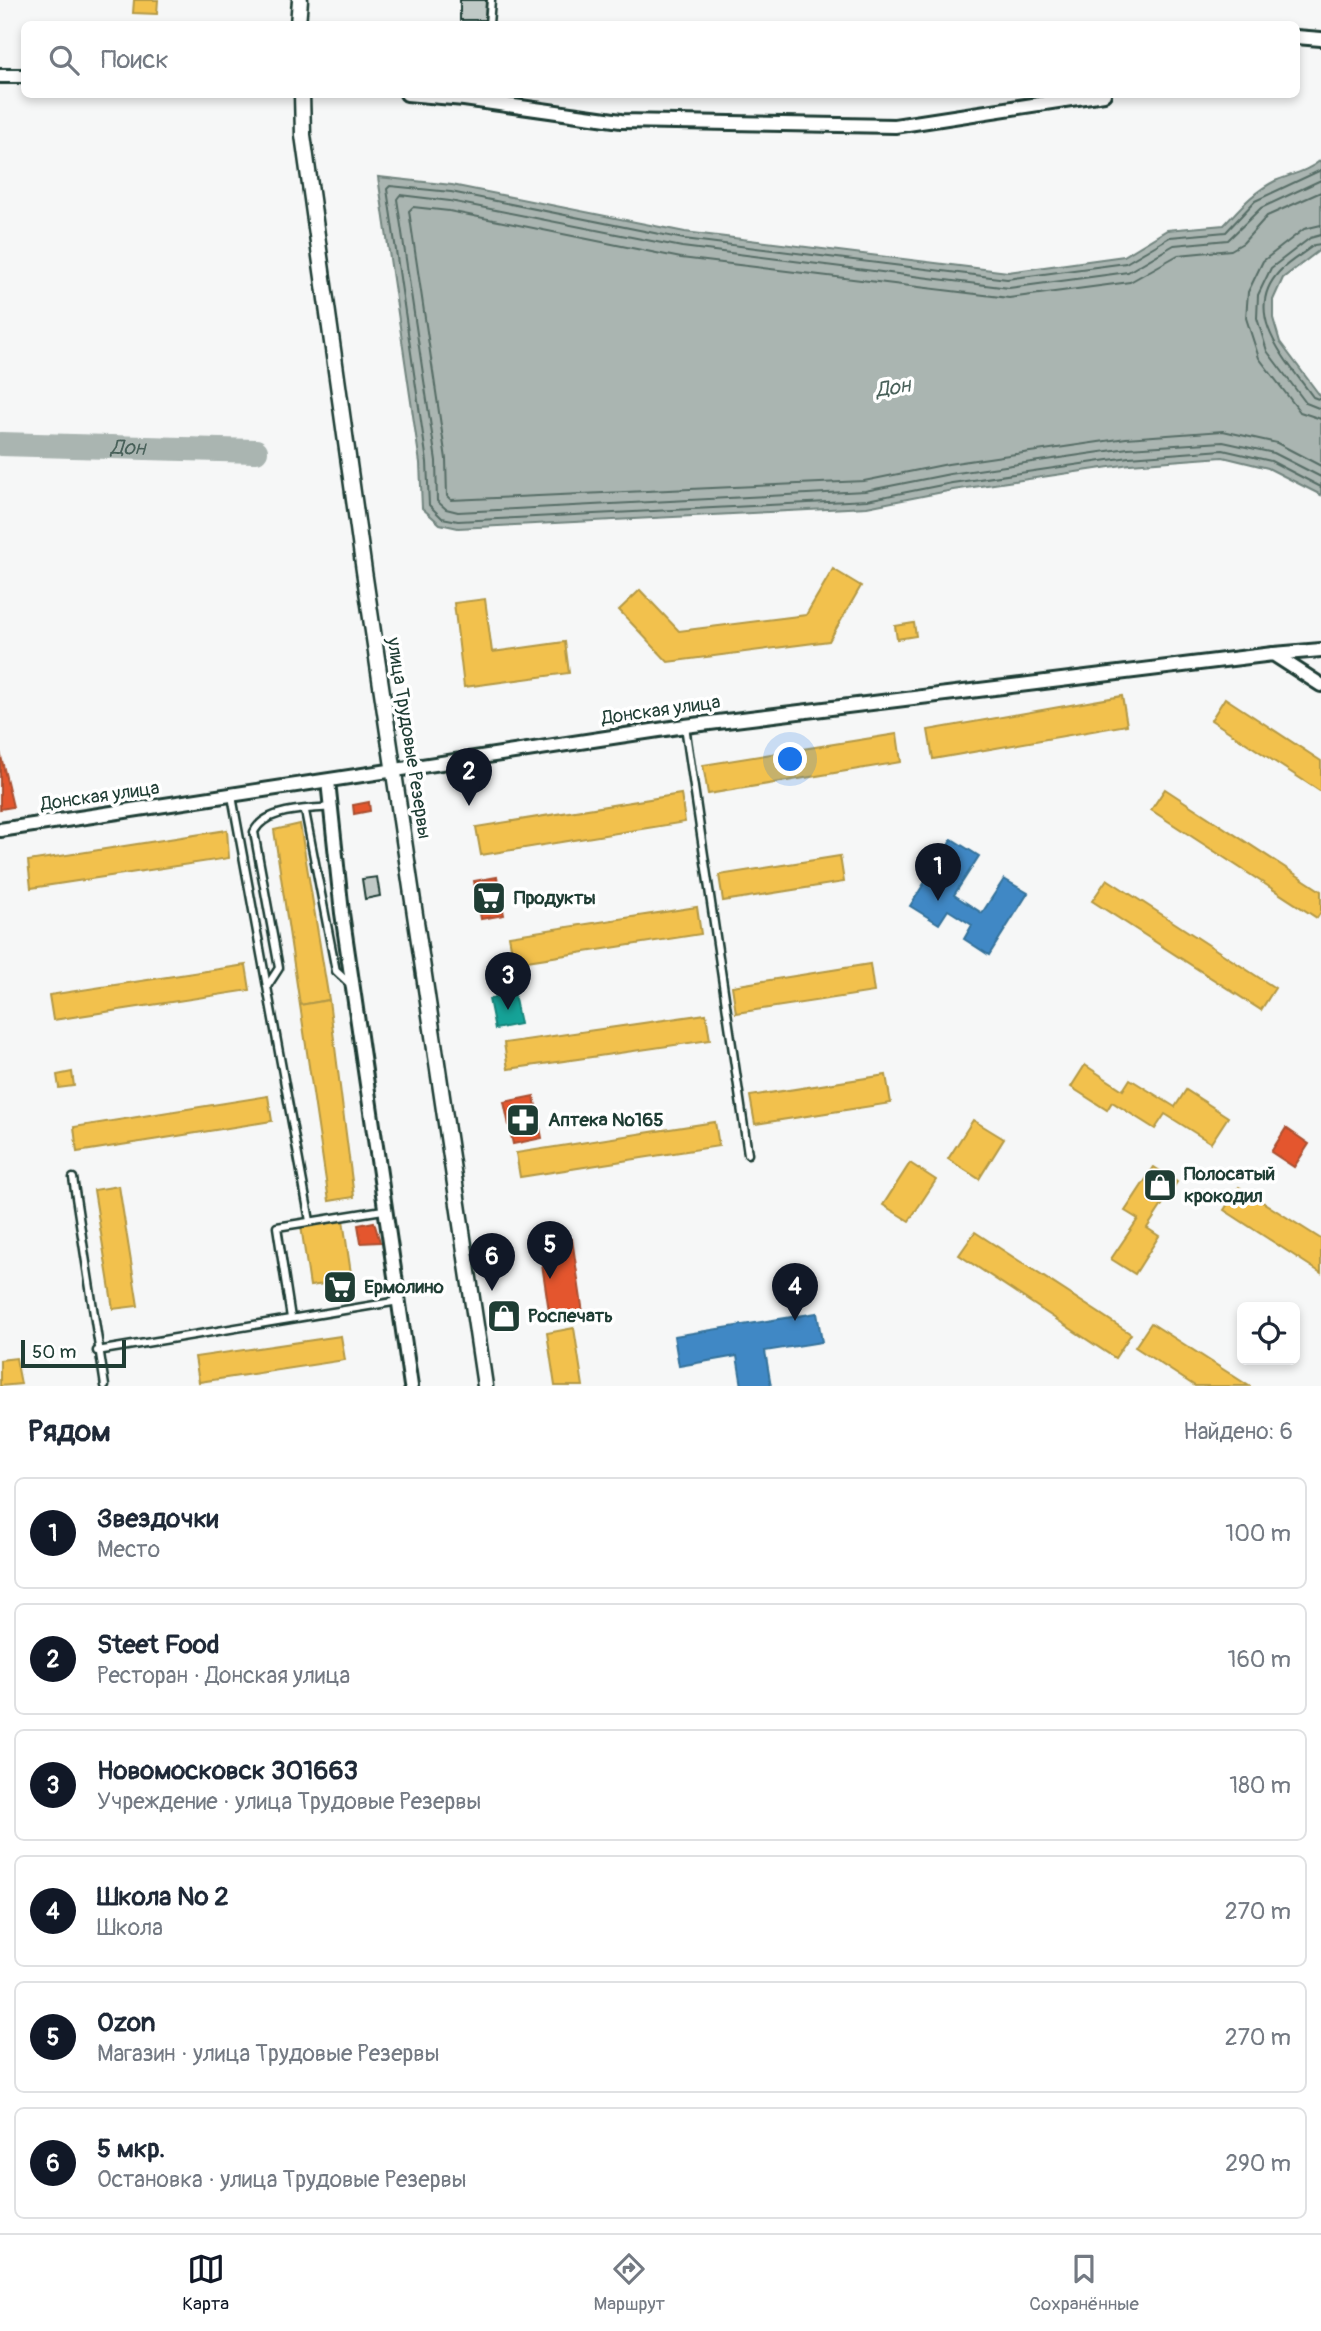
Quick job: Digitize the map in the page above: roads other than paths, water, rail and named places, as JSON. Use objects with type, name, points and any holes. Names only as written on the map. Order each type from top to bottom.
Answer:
[{"type":"street","points":[[298,21],[300,0]]},
{"type":"street","points":[[1300,37],[1321,39]]},
{"type":"street","points":[[0,76],[21,76]]},
{"type":"street","name":"улица Трудовые Резервы","points":[[302,98],[309,176],[485,1386]]},
{"type":"street","points":[[472,98],[621,121],[895,126],[1078,98]]},
{"type":"street","name":"Донская улица","points":[[0,830],[328,781],[394,768],[685,726],[1321,650]]},
{"type":"street","points":[[1273,654],[1321,685]]},
{"type":"street","points":[[328,781],[352,986],[383,1210],[401,1300],[411,1386]]},
{"type":"lane","points":[[489,21],[491,0]]},
{"type":"lane","points":[[685,726],[748,1154]]},
{"type":"lane","points":[[232,796],[310,1221]]},
{"type":"lane","points":[[268,986],[279,968],[254,832],[261,821],[272,816],[330,807]]},
{"type":"lane","points":[[305,811],[336,971],[352,986]]},
{"type":"lane","points":[[73,1178],[97,1351],[105,1386]]},
{"type":"lane","points":[[290,1318],[277,1227],[383,1210]]},
{"type":"lane","points":[[97,1351],[401,1300]]},
{"type":"water","points":[[1321,160],[1321,249],[1283,278],[1273,300],[1273,318],[1280,342],[1321,397],[1321,495],[1268,468],[1223,457],[1130,464],[953,490],[867,507],[458,528],[440,524],[422,508],[420,463],[378,177],[452,185],[685,232],[1008,272],[1124,256],[1167,230],[1224,225],[1260,190]]},
{"type":"waterway","name":"Дон","points":[[0,444],[256,451]]},
{"type":"place","name":"Steet Food","points":[[469,806]]},
{"type":"place","name":"Продукты","points":[[489,898]]},
{"type":"place","name":"Звездочки","points":[[938,901]]},
{"type":"place","name":"Новомосковск 301663","points":[[508,1010]]},
{"type":"place","name":"Аптека №165","points":[[523,1120]]},
{"type":"place","name":"Полосатый крокодил","points":[[1160,1185]]},
{"type":"place","name":"Ozon","points":[[550,1279]]},
{"type":"place","name":"Ермолино","points":[[340,1287]]},
{"type":"place","name":"5 мкр.","points":[[492,1291]]},
{"type":"place","name":"Роспечать","points":[[504,1316]]},
{"type":"place","name":"Школа № 2","points":[[795,1321]]}]
